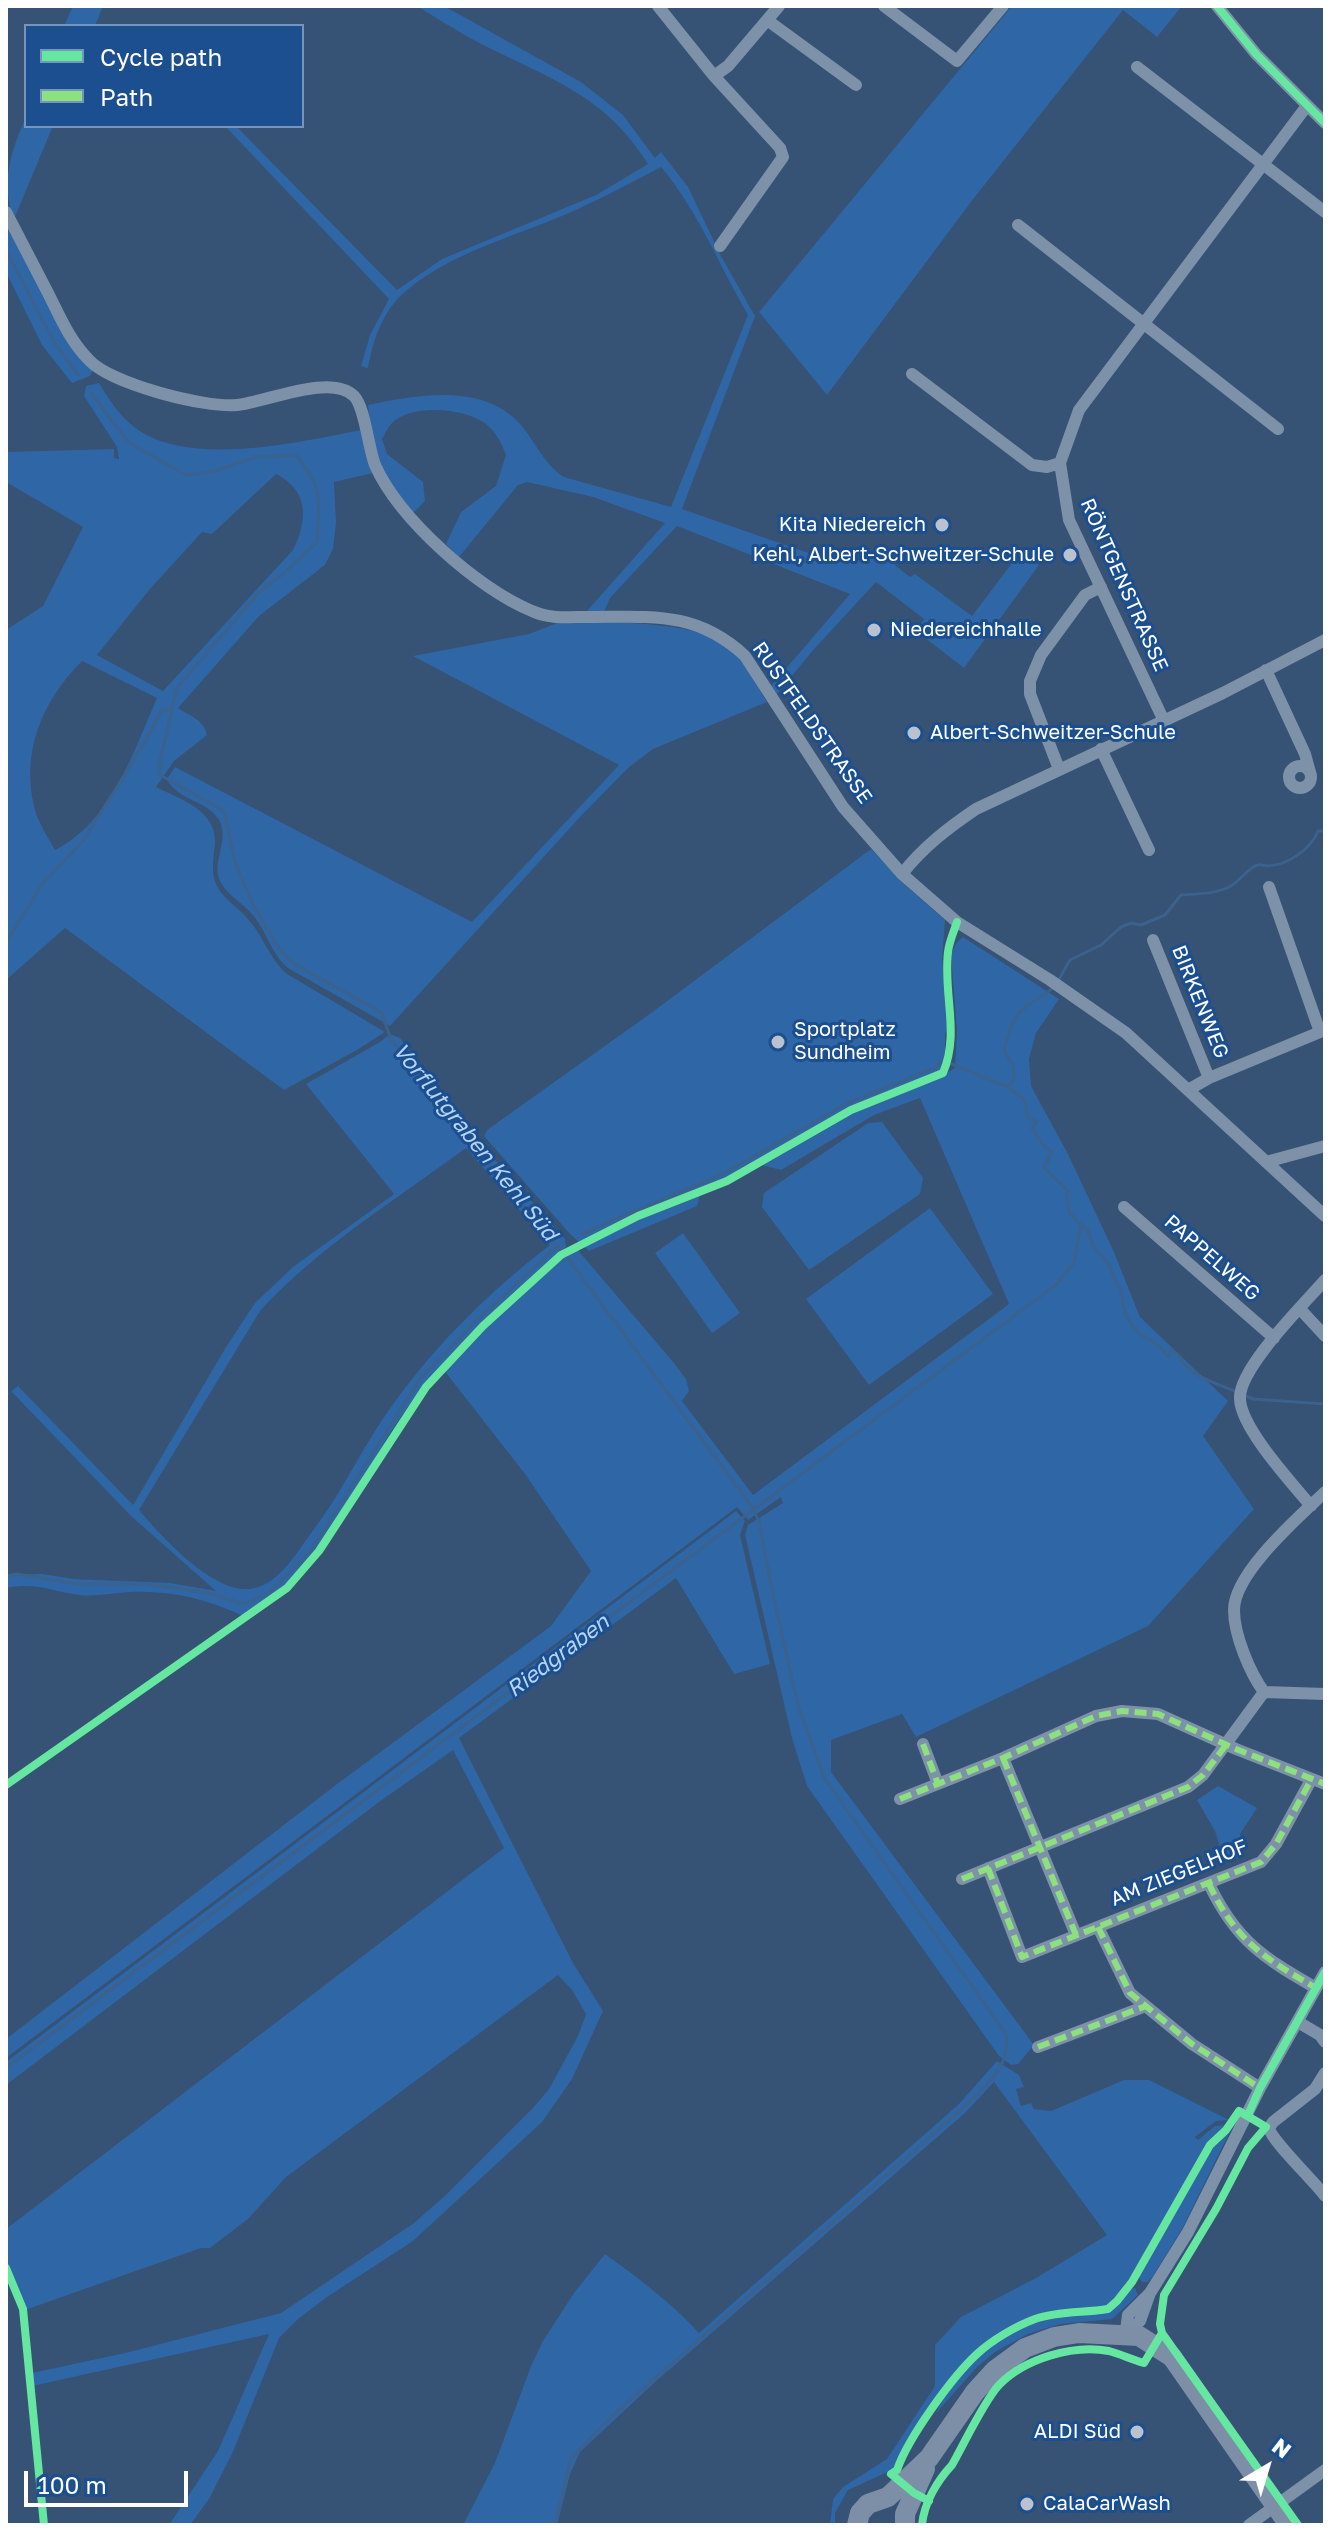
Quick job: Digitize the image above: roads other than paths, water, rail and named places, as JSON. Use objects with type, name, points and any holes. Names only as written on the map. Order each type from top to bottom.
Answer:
[{"type":"main road","points":[[857,2525],[860,2513],[868,2504],[888,2497],[929,2458],[975,2392],[995,2370],[1025,2348],[1054,2337],[1079,2333],[1125,2337],[1188,2382],[1289,2525]]},
{"type":"main road","points":[[905,2519],[929,2458]]},
{"type":"main road","points":[[888,2497],[898,2504],[905,2519]]},
{"type":"street","points":[[658,6],[714,76],[780,148],[783,157],[720,246]]},
{"type":"street","points":[[714,76],[728,66],[779,6]]},
{"type":"street","points":[[884,6],[957,61],[1003,6]]},
{"type":"street","points":[[1217,6],[1256,54],[1325,123]]},
{"type":"street","points":[[767,20],[856,85]]},
{"type":"street","points":[[1137,67],[1325,212]]},
{"type":"street","name":"RÖNTGENSTRASSE","points":[[1164,721],[1069,520],[1060,463],[1079,410],[1306,107]]},
{"type":"street","name":"RUSTFELDSTRASSE","points":[[6,212],[70,336],[88,360],[103,373],[202,403],[236,405],[321,387],[339,387],[354,395],[361,407],[375,464],[393,497],[415,523],[447,552],[512,603],[544,616],[656,616],[710,630],[727,640],[745,656],[843,807],[902,874],[957,922],[1050,980],[1126,1033],[1325,1216]]},
{"type":"street","points":[[1018,225],[1278,429]]},
{"type":"street","points":[[912,374],[1032,465],[1047,467],[1060,463]]},
{"type":"street","points":[[1059,769],[1030,694],[1030,681],[1041,655],[1085,595],[1101,587]]},
{"type":"street","points":[[902,874],[917,855],[943,832],[976,809],[1164,721],[1325,640]]},
{"type":"street","points":[[1266,670],[1305,754],[1310,772]]},
{"type":"street","points":[[1101,749],[1149,850]]},
{"type":"street","points":[[1188,1090],[1209,1078],[1322,1031],[1269,887]]},
{"type":"street","name":"BIRKENWEG","points":[[1153,940],[1209,1078]]},
{"type":"street","points":[[1266,1162],[1325,1146]]},
{"type":"street","name":"PAPPELWEG","points":[[1124,1207],[1274,1338]]},
{"type":"street","points":[[1311,1506],[1254,1432],[1239,1400],[1241,1385],[1274,1338],[1325,1280]]},
{"type":"street","points":[[1300,1309],[1325,1336]]},
{"type":"street","points":[[1264,1692],[1246,1661],[1234,1610],[1237,1600],[1254,1567],[1277,1538],[1325,1492]]},
{"type":"street","points":[[1264,1692],[1325,1694]]},
{"type":"street","points":[[962,1879],[1188,1787],[1203,1775],[1264,1692]]},
{"type":"street","points":[[900,1799],[1003,1758],[1096,1716],[1122,1711],[1158,1714],[1325,1784]]},
{"type":"street","points":[[923,1744],[938,1784]]},
{"type":"street","points":[[1003,1758],[1076,1935]]},
{"type":"street","name":"AM ZIEGELHOF","points":[[988,1868],[1022,1957],[1261,1862],[1276,1844],[1311,1780]]},
{"type":"street","points":[[1209,1884],[1233,1927],[1265,1958],[1316,1988]]},
{"type":"street","name":"AM ZIEGELHOF","points":[[1098,1927],[1130,1993],[1192,2044],[1260,2088]]},
{"type":"street","points":[[1125,2337],[1128,2315],[1150,2293],[1188,2232],[1260,2088],[1325,1972]]},
{"type":"street","points":[[1038,2047],[1146,2006]]},
{"type":"street","points":[[1298,2022],[1320,2035],[1325,2042]]},
{"type":"street","points":[[1325,2073],[1320,2090],[1273,2122],[1269,2133],[1325,2196]]},
{"type":"street","points":[[1249,2525],[1325,2470]]},
{"type":"waterway","name":"Vorflutgraben Kehl Süd","points":[[6,250],[54,342],[78,375]]},
{"type":"waterway","name":"Vorflutgraben Kehl Süd","points":[[91,393],[128,442],[185,475],[212,472],[256,457],[296,455],[311,477],[319,505],[317,542],[260,591],[177,688],[160,761],[160,775],[224,811],[236,865],[253,904],[279,949],[294,964],[381,1012],[391,1039],[458,1128],[569,1260],[753,1508],[759,1522],[799,1709],[825,1779],[1006,2034],[1007,2046],[1000,2067],[961,2110],[611,2417],[571,2458],[555,2525]]},
{"type":"waterway","points":[[6,943],[43,883],[83,841],[161,711],[172,709]]},
{"type":"waterway","points":[[1058,981],[1070,960],[1101,945],[1121,927],[1131,923],[1141,925],[1165,915],[1181,895],[1219,891],[1231,886],[1255,866],[1276,865],[1291,859],[1310,844],[1318,831],[1325,831]]},
{"type":"waterway","points":[[1053,987],[1018,1015],[1004,1051],[1013,1065],[1014,1079],[1008,1087],[1025,1100],[1027,1116],[1037,1122],[1032,1128],[1042,1144],[1052,1152],[1044,1168],[1068,1191],[1070,1214],[1088,1230],[1094,1248],[1111,1268],[1133,1326],[1167,1356],[1173,1351],[1178,1354],[1197,1375],[1239,1393]]},
{"type":"waterway","points":[[582,1234],[723,1174],[848,1103],[937,1067],[942,1060],[1007,1087]]},
{"type":"waterway","name":"Riedgraben","points":[[6,2068],[1057,1284],[1074,1262],[1081,1225]]},
{"type":"waterway","points":[[6,1576],[16,1574],[77,1584],[144,1584],[212,1594],[244,1604],[269,1593],[310,1552],[420,1379],[475,1322],[558,1246]]},
{"type":"waterway","points":[[1246,1396],[1325,1404]]},
{"type":"place","name":"Kita Niedereich","points":[[942,525]]},
{"type":"place","name":"Kehl, Albert-Schweitzer-Schule","points":[[1070,555]]},
{"type":"place","name":"Niedereichhalle","points":[[874,630]]},
{"type":"place","name":"Albert-Schweitzer-Schule","points":[[914,733]]},
{"type":"place","name":"Sportplatz Sundheim","points":[[778,1042]]},
{"type":"place","name":"ALDI Süd","points":[[1137,2432]]},
{"type":"place","name":"CalaCarWash","points":[[1027,2504]]}]
